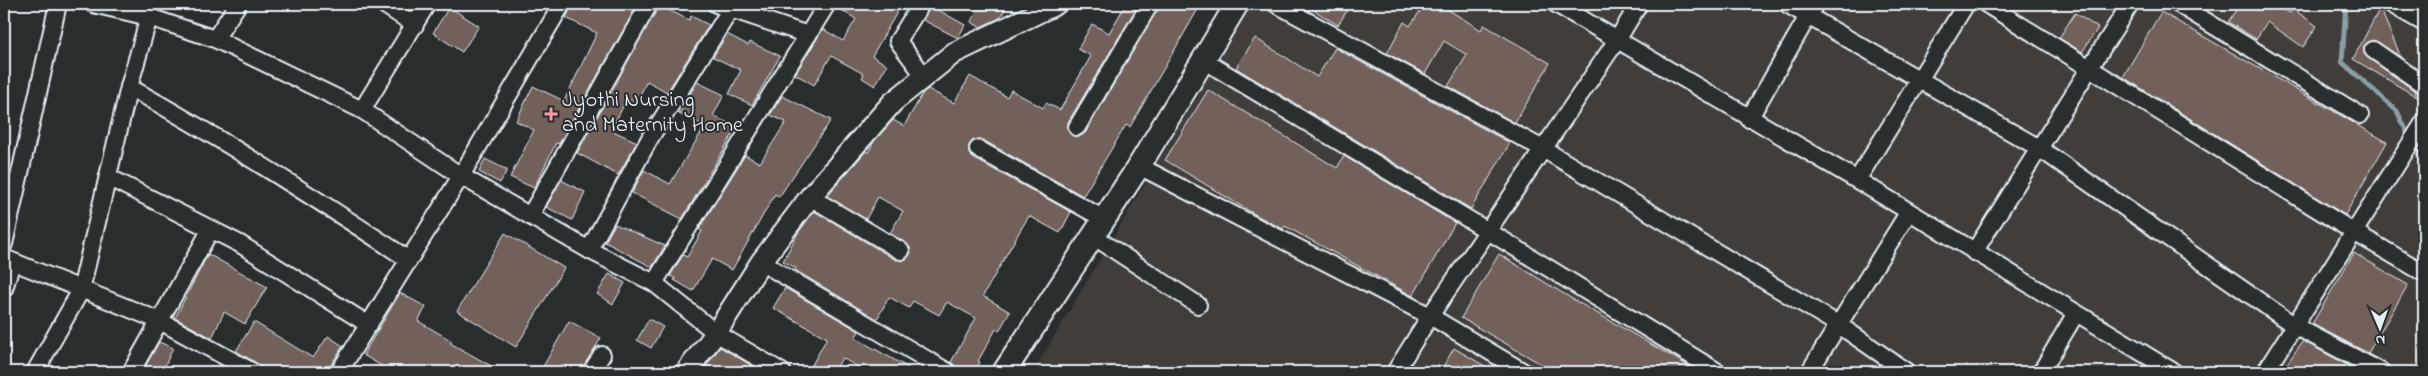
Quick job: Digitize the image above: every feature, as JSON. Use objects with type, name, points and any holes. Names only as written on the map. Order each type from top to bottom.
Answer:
[{"type":"main road","points":[[1004,372],[1138,166],[1237,4]]},
{"type":"street","points":[[4,244],[58,4]]},
{"type":"street","points":[[93,4],[126,7],[215,38],[362,110],[461,176],[589,250],[654,283],[716,333],[782,372]]},
{"type":"street","points":[[215,38],[238,4]]},
{"type":"street","points":[[383,4],[414,25]]},
{"type":"street","points":[[362,110],[427,4]]},
{"type":"street","points":[[345,370],[369,325],[461,176],[562,4]]},
{"type":"street","points":[[530,216],[649,4]]},
{"type":"street","points":[[654,283],[827,4]]},
{"type":"street","points":[[921,4],[898,42],[925,77]]},
{"type":"street","points":[[686,372],[716,333],[761,262],[810,197],[893,102],[954,54],[1056,4]]},
{"type":"street","points":[[1077,127],[1150,4]]},
{"type":"street","points":[[1276,4],[1543,149],[1838,325],[1907,372]]},
{"type":"street","points":[[1556,4],[1749,119],[1857,180],[1908,213],[2174,372]]},
{"type":"street","points":[[1395,372],[1430,316],[1617,40],[1639,4]]},
{"type":"street","points":[[1787,4],[1812,9],[1919,79],[2040,148],[2295,326],[2382,372]]},
{"type":"street","points":[[1857,180],[1966,4]]},
{"type":"street","points":[[1986,4],[2354,232],[2424,273]]},
{"type":"street","points":[[1974,252],[2130,4]]},
{"type":"street","points":[[2178,4],[2360,115]]},
{"type":"street","points":[[2391,4],[2424,24]]},
{"type":"street","points":[[589,250],[650,138],[727,5],[808,35]]},
{"type":"street","points":[[1749,119],[1812,9]]},
{"type":"street","points":[[35,372],[81,290],[129,87],[149,16]]},
{"type":"street","points":[[2373,50],[2424,85]]},
{"type":"street","points":[[1203,60],[1718,372]]},
{"type":"street","points":[[129,87],[216,136],[297,185],[409,260]]},
{"type":"street","points":[[2265,372],[2396,166],[2422,131]]},
{"type":"street","points":[[978,149],[1098,227],[1198,305]]},
{"type":"street","points":[[1138,166],[1430,316],[1524,372]]},
{"type":"street","points":[[108,177],[212,229],[300,280],[369,325]]},
{"type":"street","points":[[810,197],[901,251]]},
{"type":"street","points":[[1809,372],[1908,213]]},
{"type":"street","points":[[130,372],[212,229]]},
{"type":"street","points":[[4,289],[8,260],[160,322],[253,372]]},
{"type":"street","points":[[761,262],[948,372]]},
{"type":"street","points":[[2041,372],[2076,313]]},
{"type":"street","points":[[592,372],[602,354]]},
{"type":"shaded area","points":[[1252,4],[2424,4],[2424,372],[1033,372]]},
{"type":"building","points":[[573,4],[638,4],[559,144],[556,143],[534,188],[510,177],[534,130],[516,121],[533,86],[564,101],[597,33],[566,18]]},
{"type":"building","points":[[837,4],[909,4],[906,10],[900,7],[872,56],[887,65],[875,86],[862,78],[864,74],[831,56],[814,85],[795,74],[823,29],[843,41],[856,19],[836,7]]},
{"type":"building","points":[[981,4],[1008,4],[1000,18],[980,27],[971,22]]},
{"type":"building","points":[[1126,4],[1139,4],[1068,122],[1068,131],[1072,136],[1081,136],[1086,132],[1160,4],[1201,4],[1130,127],[1126,125],[1083,196],[983,140],[973,140],[969,145],[969,154],[973,158],[1071,212],[1060,233],[1029,216],[1021,229],[983,296],[1010,312],[999,331],[996,329],[978,361],[980,362],[975,372],[958,372],[951,362],[976,318],[947,302],[939,315],[913,301],[909,308],[889,297],[877,319],[783,261],[798,233],[814,211],[896,260],[906,259],[911,252],[909,246],[890,233],[903,211],[878,197],[866,219],[827,196],[866,151],[868,153],[874,141],[893,120],[904,126],[923,93],[928,89],[954,103],[970,76],[1007,97],[1011,90],[1043,108],[1046,103],[1060,110],[1091,56],[1078,49],[1092,24],[1109,33]]},
{"type":"building","points":[[1304,4],[1351,4],[1338,25]]},
{"type":"building","points":[[1425,4],[1439,4],[1481,30],[1484,25],[1550,63],[1515,123],[1448,86],[1467,55],[1444,41],[1425,74],[1387,53],[1404,22],[1410,26]]},
{"type":"building","points":[[2240,4],[2274,4],[2290,13],[2293,9],[2317,26],[2303,47],[2267,22],[2256,39],[2228,22]]},
{"type":"building","points":[[659,5],[689,20],[691,16],[709,25],[667,92],[647,81],[636,103],[627,99],[611,130],[637,142],[618,175],[577,153]]},
{"type":"building","points":[[931,6],[965,25],[958,38],[923,20]]},
{"type":"building","points":[[449,7],[479,26],[462,52],[433,33]]},
{"type":"building","points":[[2380,8],[2401,57],[2373,40],[2365,45],[2364,54],[2415,91],[2417,97],[2353,59]]},
{"type":"building","points":[[2161,12],[2387,142],[2345,215],[2123,77]]},
{"type":"building","points":[[2075,13],[2098,28],[2082,52],[2059,38]]},
{"type":"building","points":[[727,34],[748,45],[750,42],[780,56],[752,105],[729,94],[741,70],[713,57]]},
{"type":"building","points":[[1255,38],[1317,77],[1335,48],[1510,143],[1471,209],[1236,68]]},
{"type":"building","points":[[697,82],[724,95],[713,116],[737,127],[682,219],[632,193],[644,170],[670,184],[705,126],[679,114]]},
{"type":"building","points":[[1208,90],[1337,168],[1344,156],[1455,223],[1413,296],[1285,226],[1283,229],[1256,215],[1165,160]]},
{"type":"building","points":[[782,96],[831,120],[779,197],[775,194],[732,270],[712,259],[693,291],[670,276],[683,255],[687,257],[702,231],[699,229],[745,155],[760,163],[786,122],[770,115]]},
{"type":"building","points":[[485,159],[507,170],[500,183],[479,172]]},
{"type":"building","points":[[561,180],[585,192],[572,220],[546,207]]},
{"type":"building","points":[[615,224],[665,246],[652,267],[605,242]]},
{"type":"building","points":[[505,233],[564,268],[516,347],[457,311]]},
{"type":"building","points":[[2354,253],[2408,285],[2368,353],[2312,324]]},
{"type":"building","points":[[208,254],[267,287],[245,324],[224,312],[212,338],[175,318]]},
{"type":"building","points":[[1499,254],[1699,372],[1555,372],[1461,318]]},
{"type":"building","points":[[609,274],[625,283],[613,304],[597,294]]},
{"type":"building","points":[[785,288],[859,331],[855,338],[916,372],[866,372],[842,358],[834,372],[808,372],[827,338],[773,308]]},
{"type":"building","points":[[400,293],[426,307],[418,321],[452,341],[450,343],[502,372],[392,372],[363,355]]},
{"type":"building","points":[[649,319],[663,327],[651,348],[637,340]]},
{"type":"building","points":[[569,321],[601,338],[581,372],[540,372]]},
{"type":"building","points":[[254,322],[313,358],[328,336],[343,346],[329,368],[329,372],[263,372],[258,364],[236,351]]},
{"type":"building","points":[[2303,341],[2358,371],[2281,372]]},
{"type":"building","points":[[159,342],[173,348],[162,372],[142,372]]},
{"type":"building","points":[[720,347],[763,372],[718,372],[706,366]]},
{"type":"building","points":[[1454,348],[1495,372],[1440,372]]},
{"type":"waterway","points":[[2346,4],[2342,62],[2397,111],[2424,167]]},
{"type":"place","name":"Jyothi Nursing and Maternity Home","points":[[551,114]]}]
